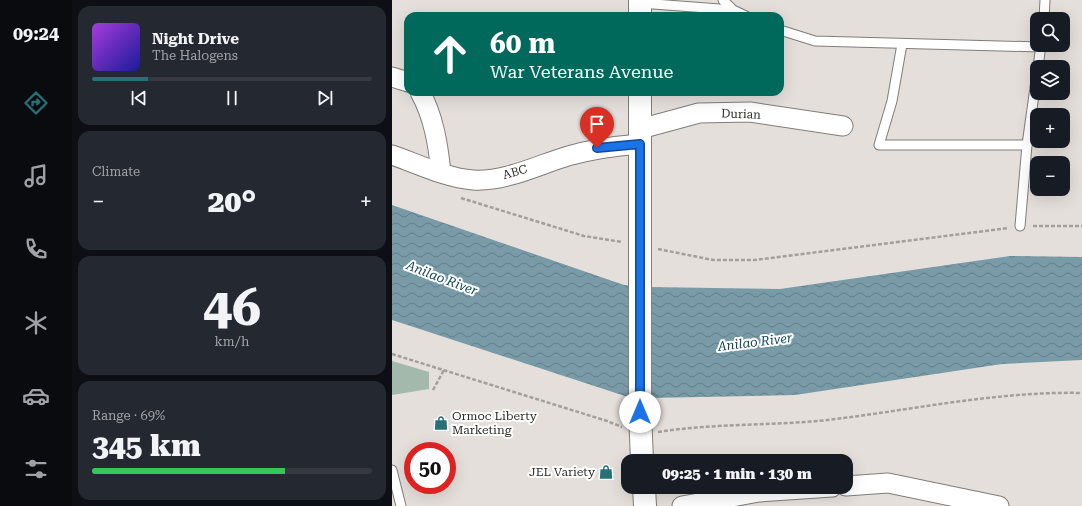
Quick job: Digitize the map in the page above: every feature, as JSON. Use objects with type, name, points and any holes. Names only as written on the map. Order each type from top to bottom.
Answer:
[{"type":"main road","points":[[640,96],[640,422],[642,454]]},
{"type":"main road","points":[[644,494],[645,506]]},
{"type":"street","points":[[392,77],[404,81]]},
{"type":"street","points":[[423,96],[427,103],[433,124],[441,172]]},
{"type":"street","name":"Durian","points":[[640,137],[699,113],[750,112],[843,126]]},
{"type":"street","name":"ABC","points":[[392,155],[459,178],[490,179],[511,175],[587,150],[640,137]]},
{"type":"street","points":[[853,486],[888,483],[999,506]]},
{"type":"street","points":[[682,506],[748,494]]},
{"type":"lane","points":[[723,0],[732,10]]},
{"type":"lane","points":[[1044,12],[1045,0]]},
{"type":"lane","points":[[640,6],[732,10],[737,12]]},
{"type":"lane","points":[[784,31],[814,41],[1030,46]]},
{"type":"lane","points":[[902,44],[892,101],[879,145],[1027,144]]},
{"type":"lane","points":[[1020,226],[1027,144],[1033,100]]},
{"type":"lane","points":[[392,470],[401,506]]},
{"type":"path","points":[[455,196],[640,253],[713,260],[754,260],[1020,226],[1082,226]]},
{"type":"path","points":[[392,354],[607,421],[625,428],[640,422],[659,432],[701,426],[794,423],[1017,395],[1082,393]]},
{"type":"path","points":[[433,390],[444,370]]},
{"type":"green space","points":[[392,361],[429,372],[429,389],[392,395]]},
{"type":"water","name":"Anilao River","points":[[392,205],[624,285],[649,287],[780,289],[1010,256],[1082,257],[1082,360],[1002,364],[795,395],[650,398],[625,396],[392,320]]},
{"type":"place","name":"Ormoc Liberty Marketing","points":[[441,423]]},
{"type":"place","name":"JEL Variety","points":[[606,472]]},
{"type":"route","points":[[597,148],[640,144],[640,412]]}]
